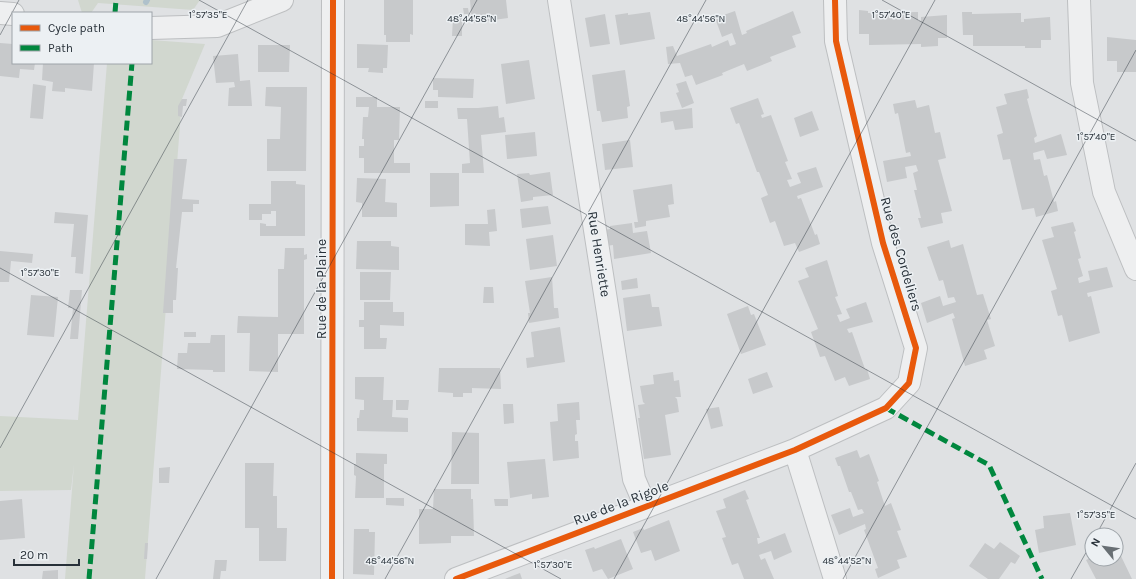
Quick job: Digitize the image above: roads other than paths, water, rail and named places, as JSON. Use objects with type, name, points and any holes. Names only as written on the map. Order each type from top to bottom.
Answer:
[{"type":"street","points":[[152,28],[217,26],[282,0]]},
{"type":"street","name":"Rue de la Plaine","points":[[332,579],[333,0]]},
{"type":"street","name":"Rue Henriette","points":[[559,0],[634,479],[646,507]]},
{"type":"street","name":"Rue des Cordeliers","points":[[795,450],[886,408],[909,383],[916,348],[884,243],[836,41],[836,0]]},
{"type":"street","points":[[1079,0],[1082,83],[1104,192],[1136,269]]},
{"type":"street","points":[[0,13],[12,14]]},
{"type":"street","points":[[795,450],[835,579]]},
{"type":"street","name":"Rue de la Rigole","points":[[456,579],[795,450]]}]
